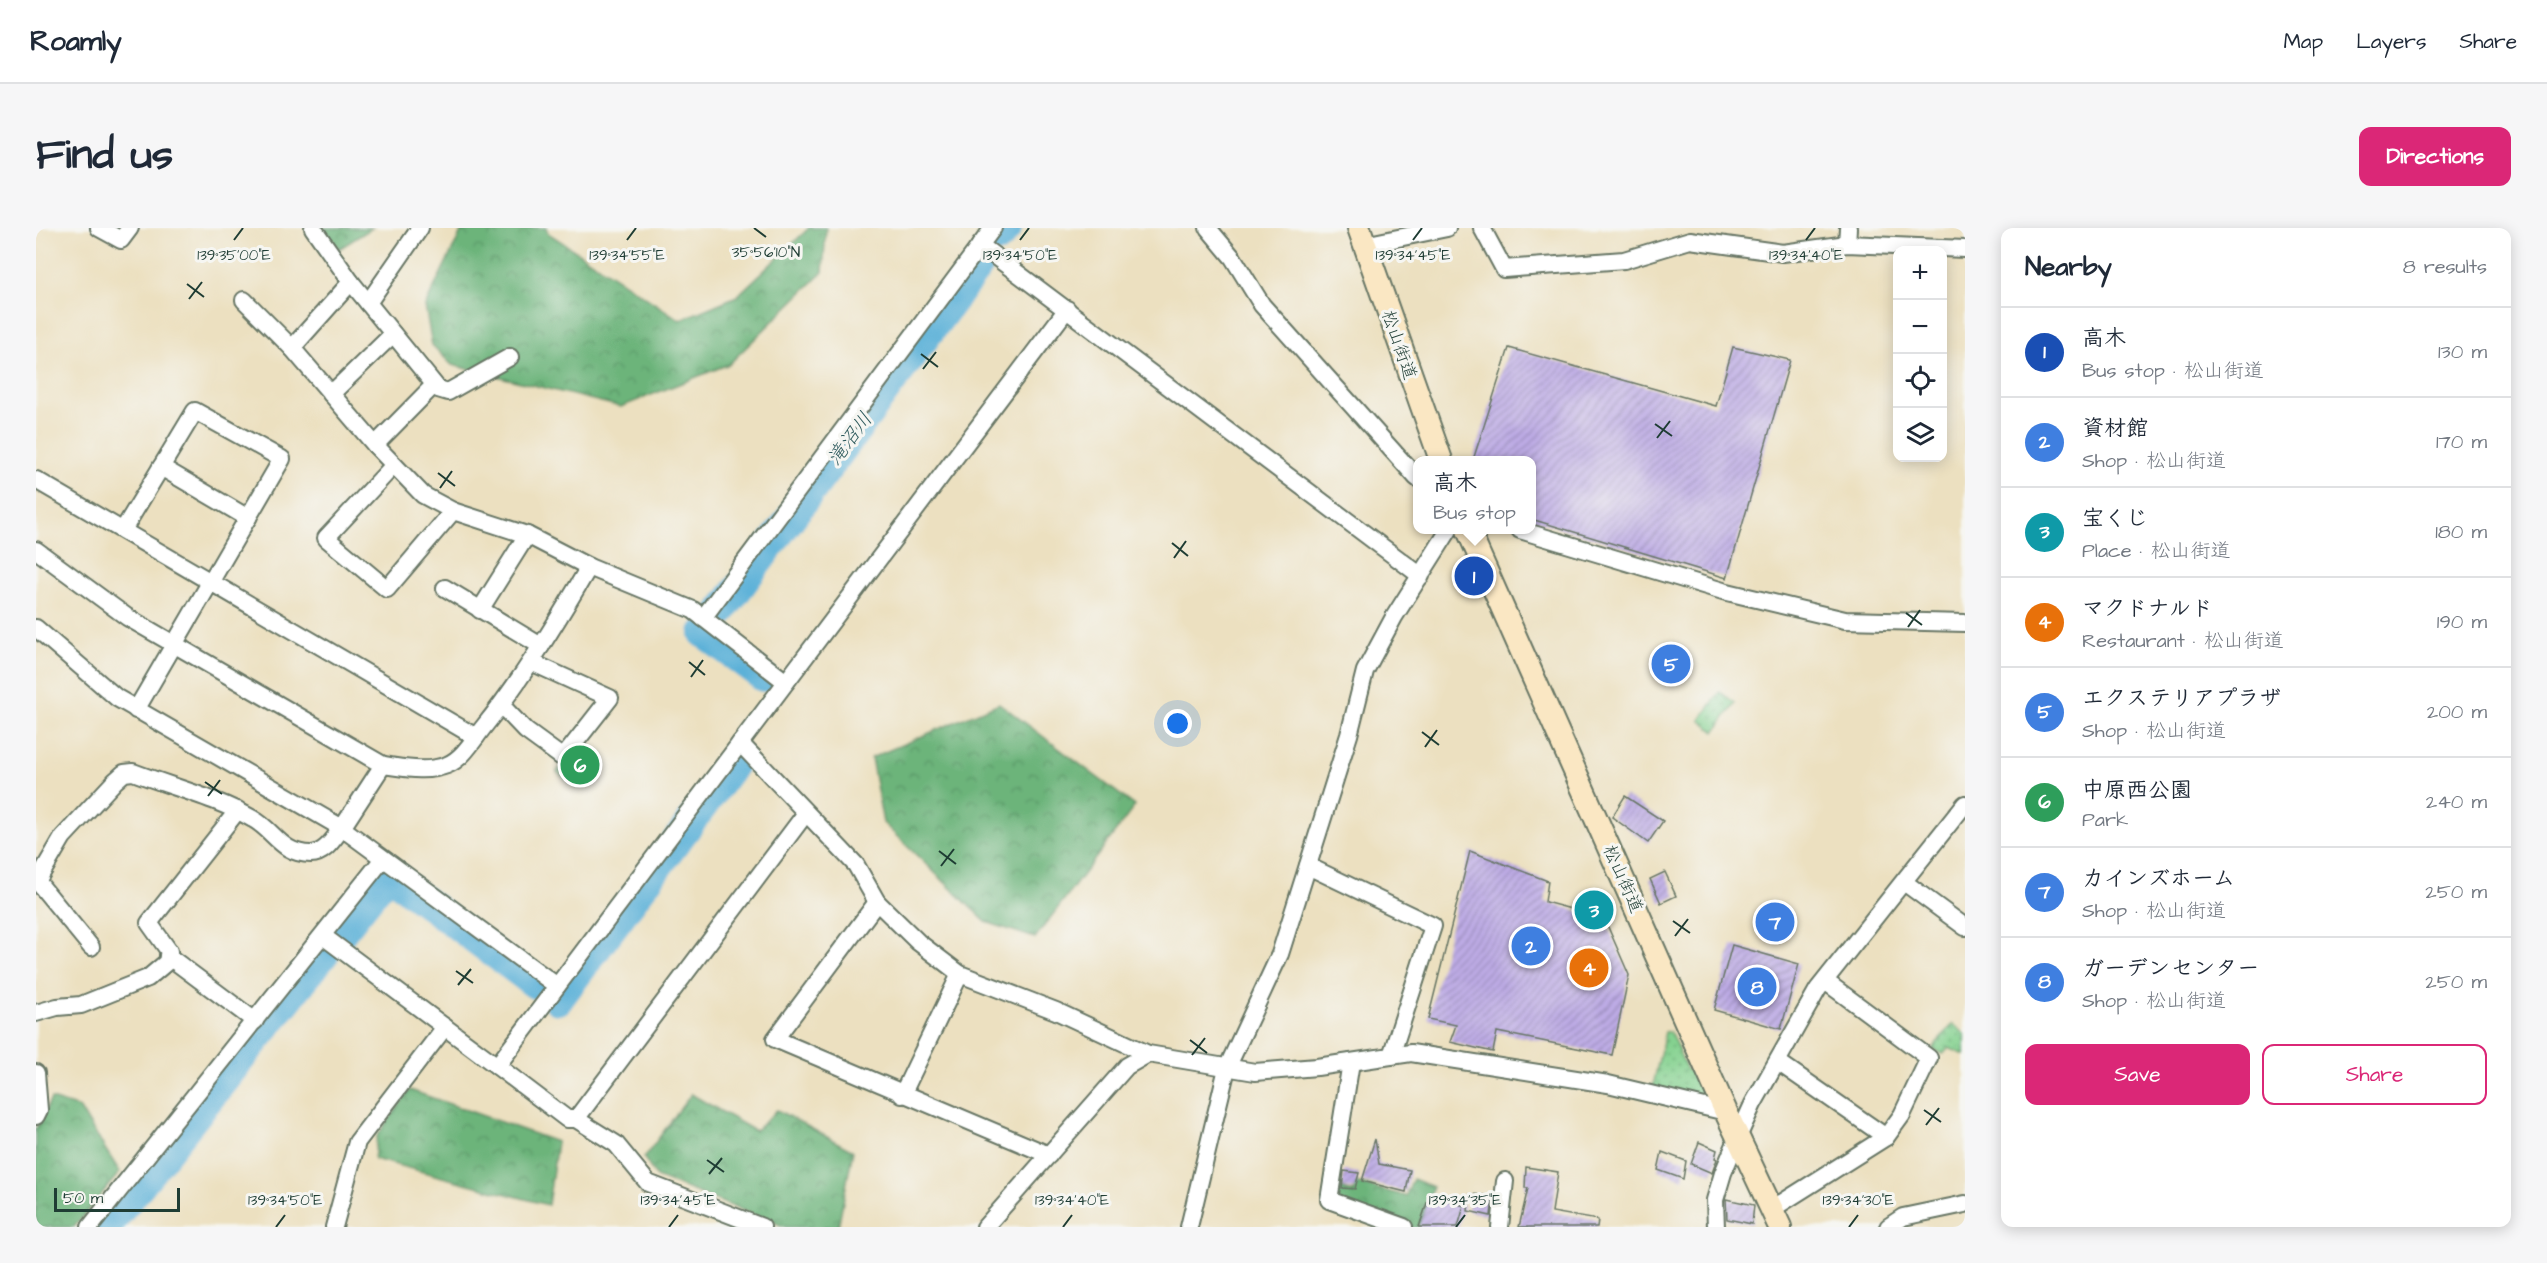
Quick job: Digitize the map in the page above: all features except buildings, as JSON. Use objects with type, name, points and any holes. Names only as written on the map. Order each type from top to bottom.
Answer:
[{"type":"main road","name":"松山街道","points":[[1362,236],[1440,456]]},
{"type":"main road","name":"松山街道","points":[[1470,534],[1726,1112],[1776,1218]]},
{"type":"street","points":[[99,228],[121,240],[130,228]]},
{"type":"street","points":[[313,228],[351,282],[438,389],[448,392],[510,357]]},
{"type":"street","points":[[368,303],[420,228]]},
{"type":"street","points":[[703,618],[993,228]]},
{"type":"street","points":[[1208,228],[1233,258],[1262,306],[1413,474]]},
{"type":"street","points":[[1362,236],[1448,228]]},
{"type":"street","points":[[1482,228],[1504,269],[1624,260],[1690,240],[1783,254],[1848,236],[1965,249]]},
{"type":"street","points":[[980,245],[1421,576]]},
{"type":"street","points":[[292,348],[351,282]]},
{"type":"street","points":[[244,300],[292,348],[375,446],[423,495],[453,511],[527,535],[589,567],[693,610],[786,682]]},
{"type":"street","points":[[496,1066],[1067,309]]},
{"type":"street","points":[[331,394],[393,334]]},
{"type":"street","points":[[375,446],[434,385]]},
{"type":"street","points":[[123,530],[195,411],[282,459],[136,710]]},
{"type":"street","points":[[394,465],[326,538],[387,589],[453,511]]},
{"type":"street","points":[[161,467],[248,518]]},
{"type":"street","points":[[36,480],[476,737]]},
{"type":"street","points":[[1189,1227],[1227,1068],[1280,954],[1348,735],[1365,671],[1394,617],[1447,534]]},
{"type":"street","points":[[1533,534],[1723,591],[1817,615],[1845,620],[1965,623]]},
{"type":"street","points":[[480,610],[527,535]]},
{"type":"street","points":[[36,550],[127,617],[175,646],[383,765],[419,771],[447,765],[461,757],[531,662],[589,567]]},
{"type":"street","points":[[445,588],[541,646]]},
{"type":"street","points":[[36,628],[117,698],[342,828],[382,860],[557,986]]},
{"type":"street","points":[[501,705],[526,731],[563,758],[610,698],[531,662]]},
{"type":"street","points":[[740,743],[856,865],[877,902],[918,942],[960,974],[1056,1011],[1148,1054],[1255,1072],[1411,1053],[1608,1084],[1726,1112]]},
{"type":"street","points":[[91,947],[37,882],[63,837],[124,773],[133,772],[238,810],[257,821],[279,843],[297,852],[314,854],[324,850],[342,828],[383,765]]},
{"type":"street","points":[[1716,1227],[1715,1200],[1738,1137],[1753,1104],[1825,981],[1965,804]]},
{"type":"street","points":[[36,1013],[57,1007],[81,1005],[148,978],[167,962],[169,951],[149,923],[238,810]]},
{"type":"street","points":[[576,1119],[806,813]]},
{"type":"street","points":[[90,1227],[382,860]]},
{"type":"street","points":[[1308,866],[1433,926],[1392,1056]]},
{"type":"street","points":[[1904,882],[1965,927]]},
{"type":"street","points":[[877,902],[775,1040],[1048,1155]]},
{"type":"street","points":[[323,936],[567,1119],[576,1119],[616,1144],[648,1183],[762,1227]]},
{"type":"street","points":[[168,956],[255,1021]]},
{"type":"street","points":[[902,1095],[960,974]]},
{"type":"street","points":[[1776,1218],[1886,1137],[1902,1115],[1929,1058],[1825,981]]},
{"type":"street","points":[[334,1227],[357,1142],[445,1027]]},
{"type":"street","points":[[985,1227],[1127,1066],[1148,1054]]},
{"type":"street","points":[[1351,1062],[1329,1200],[1404,1227]]},
{"type":"street","points":[[1778,1062],[1886,1137]]},
{"type":"street","points":[[36,1073],[39,1110],[36,1116]]},
{"type":"street","points":[[1500,1227],[1505,1181]]},
{"type":"street","points":[[1888,1227],[1903,1217],[1965,1204]]},
{"type":"green space","points":[[324,228],[372,228],[339,249]]},
{"type":"green space","points":[[463,228],[546,228],[548,233],[680,320],[737,296],[809,228],[826,228],[823,272],[729,364],[621,407],[452,365],[432,345],[425,306]]},
{"type":"green space","points":[[1720,692],[1735,703],[1715,732],[1700,720]]},
{"type":"green space","points":[[999,703],[1135,806],[1035,938],[986,922],[883,823],[871,758]]},
{"type":"green space","points":[[581,742],[603,758],[577,789],[557,772]]},
{"type":"green space","points":[[1953,1024],[1965,1034],[1965,1055],[1949,1048],[1943,1054],[1932,1049]]},
{"type":"green space","points":[[1670,1031],[1687,1070],[1700,1075],[1708,1094],[1701,1101],[1652,1091],[1665,1032]]},
{"type":"green space","points":[[410,1090],[557,1142],[548,1205],[374,1159],[377,1136]]},
{"type":"green space","points":[[691,1094],[755,1131],[777,1110],[853,1151],[838,1227],[786,1227],[656,1177],[644,1158]]},
{"type":"green space","points":[[51,1099],[79,1108],[120,1172],[74,1227],[36,1227],[36,1129]]},
{"type":"green space","points":[[1413,1179],[1433,1187],[1418,1227],[1404,1227],[1333,1202],[1338,1187],[1354,1193],[1356,1183],[1406,1196]]},
{"type":"waterway","name":"滝沼川","points":[[999,238],[1007,228]]},
{"type":"waterway","name":"滝沼川","points":[[721,612],[979,265]]},
{"type":"waterway","points":[[704,633],[763,677]]},
{"type":"waterway","points":[[558,1000],[732,767]]},
{"type":"waterway","points":[[339,936],[388,874],[535,984]]},
{"type":"waterway","points":[[107,1227],[325,953]]},
{"type":"place","name":"高木","points":[[1474,576]]},
{"type":"place","name":"エクステリアプラザ","points":[[1671,664]]},
{"type":"place","name":"中原西公園","points":[[580,765]]},
{"type":"place","name":"宝くじ","points":[[1594,910]]},
{"type":"place","name":"カインズホーム","points":[[1775,922]]},
{"type":"place","name":"資材館","points":[[1531,946]]},
{"type":"place","name":"マクドナルド","points":[[1589,968]]},
{"type":"place","name":"ガーデンセンター","points":[[1757,987]]}]
